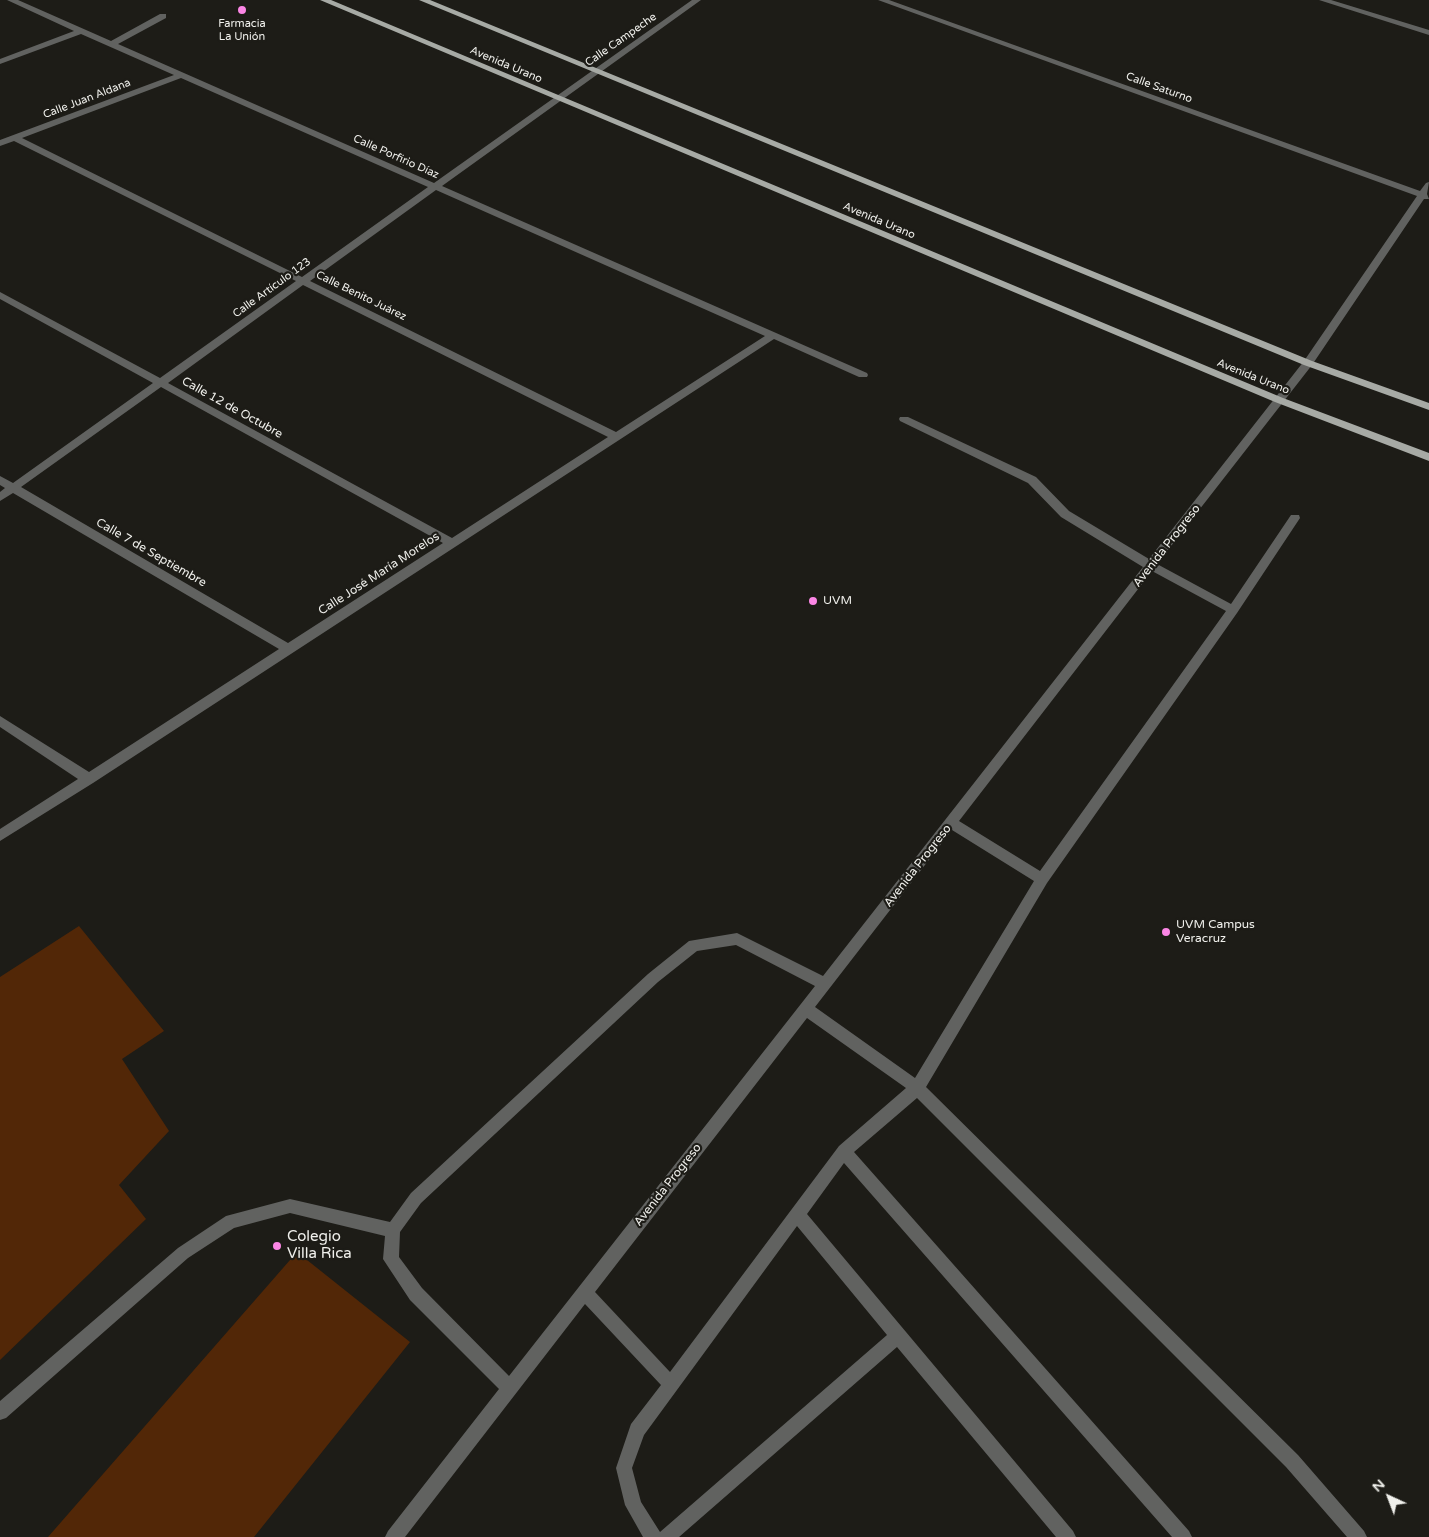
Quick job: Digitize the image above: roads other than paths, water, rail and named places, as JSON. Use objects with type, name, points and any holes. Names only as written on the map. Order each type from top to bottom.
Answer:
[{"type":"main road","name":"Avenida Urano","points":[[324,0],[1280,400],[1429,457]]},
{"type":"main road","points":[[422,0],[1308,363],[1429,407]]},
{"type":"street","name":"Calle Porfirio Díaz","points":[[11,0],[863,375]]},
{"type":"street","points":[[25,6],[38,0]]},
{"type":"street","name":"Calle Campeche","points":[[558,99],[696,0]]},
{"type":"street","name":"Calle Saturno","points":[[882,0],[1426,193]]},
{"type":"street","points":[[1323,0],[1429,33]]},
{"type":"street","points":[[112,44],[163,16]]},
{"type":"street","points":[[0,62],[81,31]]},
{"type":"street","name":"Calle Juan Aldana","points":[[0,143],[182,75]]},
{"type":"street","name":"Calle Artículo 123","points":[[0,497],[558,99]]},
{"type":"street","name":"Calle Benito Juárez","points":[[15,138],[616,437]]},
{"type":"street","name":"Avenida Progreso","points":[[394,1537],[1280,400],[1308,363],[1426,193]]},
{"type":"street","name":"Calle 12 de Octubre","points":[[0,295],[452,543]]},
{"type":"street","name":"Calle José María Morelos","points":[[0,836],[772,336]]},
{"type":"street","points":[[904,419],[1032,480],[1065,514],[1152,566],[1233,610]]},
{"type":"street","name":"Calle 7 de Septiembre","points":[[0,480],[288,649]]},
{"type":"street","points":[[653,1537],[633,1505],[624,1468],[637,1430],[844,1151],[917,1088],[1042,879],[1233,610],[1295,518]]},
{"type":"street","points":[[0,721],[89,779]]},
{"type":"street","points":[[951,823],[1042,879]]},
{"type":"street","points":[[510,1388],[416,1294],[392,1259],[393,1230],[416,1198],[653,978],[694,945],[737,940],[825,984]]},
{"type":"street","points":[[806,1009],[917,1088],[1292,1461],[1358,1537]]},
{"type":"street","points":[[844,1151],[1183,1537]]},
{"type":"street","points":[[0,1412],[183,1253],[231,1221],[290,1206],[393,1230]]},
{"type":"street","points":[[797,1214],[1067,1537]]},
{"type":"street","points":[[584,1292],[672,1384]]},
{"type":"street","points":[[666,1537],[898,1336]]},
{"type":"place","name":"Farmacia La Unión","points":[[242,10]]},
{"type":"place","name":"UVM","points":[[813,601]]},
{"type":"place","name":"UVM Campus Veracruz","points":[[1166,932]]},
{"type":"place","name":"Colegio Villa Rica","points":[[277,1246]]}]
